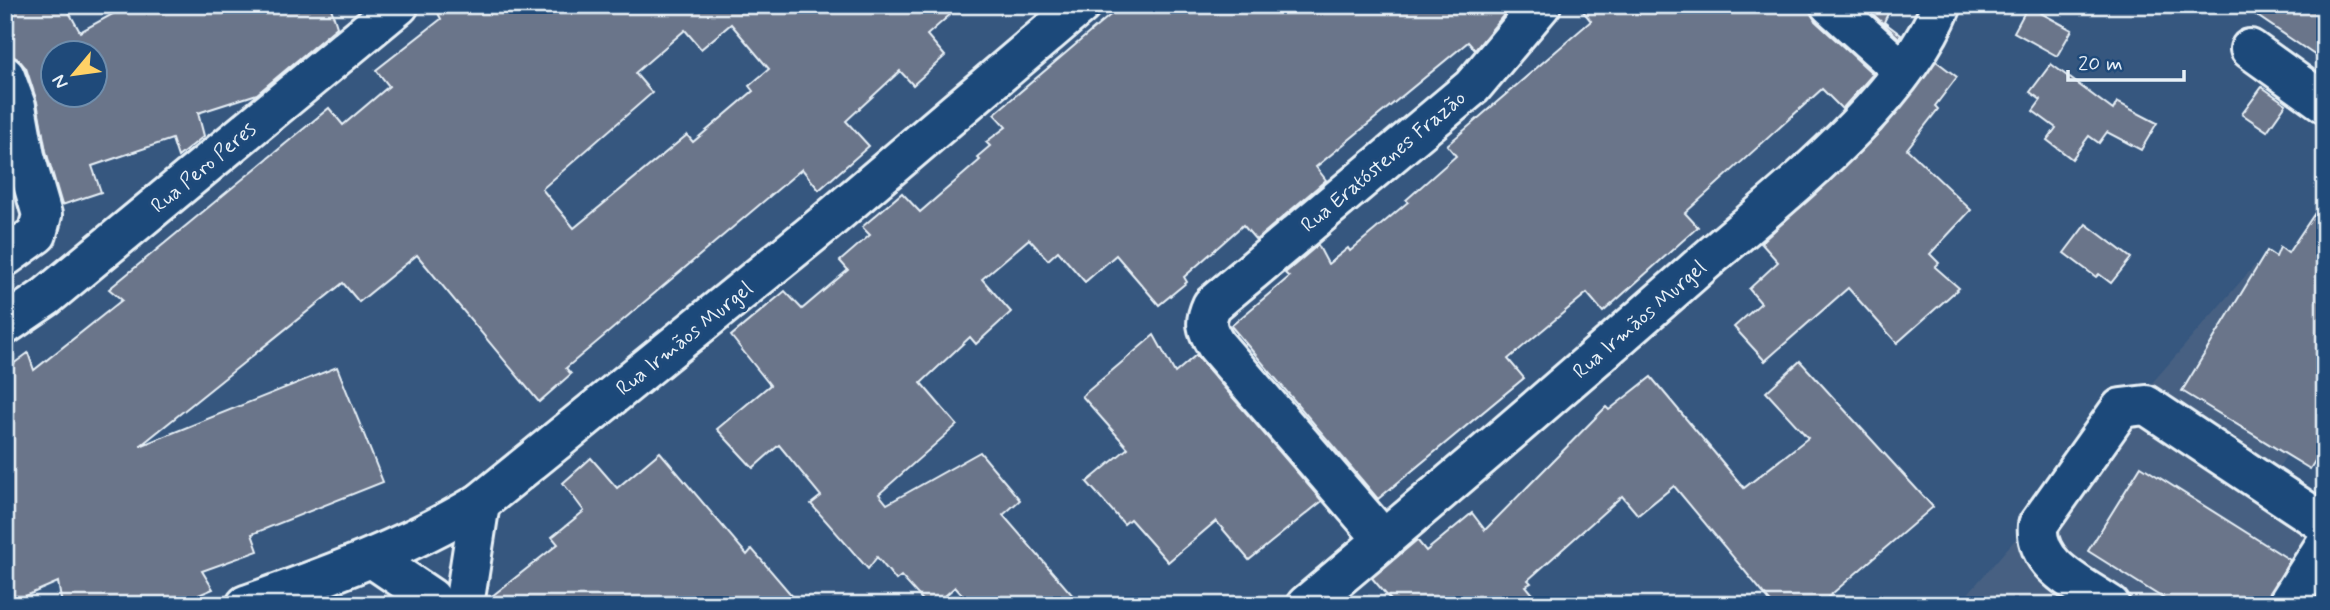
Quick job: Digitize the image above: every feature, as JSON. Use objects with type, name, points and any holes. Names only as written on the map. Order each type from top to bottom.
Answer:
[{"type":"street","name":"Rua Pero Peres","points":[[5,325],[46,297],[399,5]]},
{"type":"street","name":"Rua Irmãos Murgel","points":[[246,605],[372,558],[439,528],[480,503],[824,223],[1081,5]]},
{"type":"street","name":"Rua Eratóstenes Frazão","points":[[1384,540],[1216,345],[1207,331],[1206,320],[1212,305],[1472,86],[1541,5]]},
{"type":"street","points":[[1830,5],[1902,71]]},
{"type":"street","name":"Rua Irmãos Murgel","points":[[1306,605],[1839,143],[1895,83],[1942,5]]},
{"type":"street","points":[[2250,49],[2325,103]]},
{"type":"street","points":[[5,257],[37,234],[42,215],[15,159],[9,97]]},
{"type":"street","points":[[5,228],[42,215]]},
{"type":"street","points":[[2110,605],[2052,565],[2037,537],[2038,525],[2121,408],[2146,405],[2325,524]]},
{"type":"street","points":[[464,605],[480,503]]},
{"type":"street","points":[[2287,605],[2325,545]]},
{"type":"street","points":[[372,558],[431,598],[435,605]]},
{"type":"shaded area","points":[[2255,265],[2325,317],[2325,394],[2277,470],[2325,505],[2325,605],[1958,605]]},
{"type":"building","points":[[5,5],[65,5],[80,32],[129,5],[330,5],[337,27],[257,94],[198,113],[204,136],[178,157],[172,139],[92,166],[101,192],[62,205],[46,151],[38,108],[108,108],[108,38],[38,38],[38,107],[26,68],[18,59],[5,53]]},
{"type":"building","points":[[434,5],[961,5],[927,35],[945,56],[913,85],[900,71],[846,121],[869,146],[819,190],[802,169],[566,368],[571,374],[539,402],[417,255],[359,302],[343,283],[140,446],[337,367],[383,482],[252,534],[258,551],[202,571],[213,589],[175,605],[62,605],[58,582],[5,605],[5,370],[28,353],[34,370],[122,300],[109,289],[329,108],[343,125],[389,86],[376,70],[441,19]],"holes":[[[731,24],[769,69],[749,86],[753,91],[693,142],[687,135],[574,228],[542,189],[652,93],[635,73],[685,30],[701,49]]]},
{"type":"building","points":[[1122,5],[1512,5],[1475,50],[1468,42],[1316,167],[1326,180],[1256,240],[1243,225],[1184,277],[1187,282],[1159,305],[1116,255],[1085,282],[1058,251],[1048,260],[1029,239],[982,279],[1011,312],[976,344],[970,337],[921,383],[957,425],[879,494],[887,504],[980,452],[1020,500],[1003,515],[1081,605],[971,605],[955,587],[935,605],[927,605],[901,576],[896,580],[877,557],[868,569],[811,504],[821,496],[779,445],[753,468],[717,429],[770,385],[731,336],[785,291],[802,309],[848,270],[840,261],[870,235],[862,227],[902,193],[920,212],[980,160],[977,157],[990,146],[986,142],[1006,127],[994,114]]},
{"type":"building","points":[[1578,5],[1809,5],[1815,21],[1873,74],[1842,109],[1822,89],[1685,213],[1698,227],[1603,312],[1587,293],[1508,359],[1524,378],[1378,499],[1231,326],[1289,277],[1285,273],[1318,245],[1328,264],[1348,248],[1350,251],[1408,202],[1406,200],[1456,156],[1447,145],[1591,21]]},
{"type":"building","points":[[1863,5],[1892,5],[1884,22],[1901,35],[1899,38]]},
{"type":"building","points":[[2241,5],[2325,5],[2325,62]]},
{"type":"building","points":[[2028,6],[2072,30],[2057,56],[2014,32]]},
{"type":"building","points":[[1936,61],[1957,77],[1935,106],[1938,109],[1907,149],[1971,210],[1930,254],[1939,263],[1935,267],[1959,288],[1897,343],[1848,288],[1765,361],[1734,327],[1761,303],[1749,289],[1778,262],[1761,243],[1881,131]]},
{"type":"building","points":[[2051,64],[2113,110],[2117,102],[2157,123],[2141,150],[2107,132],[2099,143],[2089,136],[2072,159],[2047,140],[2056,128],[2033,111],[2041,100],[2030,92]]},
{"type":"building","points":[[2262,87],[2286,104],[2267,131],[2242,114]]},
{"type":"building","points":[[2325,198],[2325,445],[2310,469],[2182,391],[2267,251],[2276,257],[2280,247],[2288,253]]},
{"type":"building","points":[[2086,224],[2131,258],[2111,283],[2099,274],[2096,277],[2064,253]]},
{"type":"building","points":[[1154,335],[1175,373],[1196,355],[1322,501],[1249,560],[1216,521],[1168,562],[1130,519],[1124,524],[1087,482],[1128,448],[1082,396]]},
{"type":"building","points":[[1800,361],[1933,507],[1819,605],[1773,605],[1674,486],[1638,515],[1622,496],[1528,580],[1531,583],[1526,586],[1542,605],[1395,605],[1372,578],[1417,540],[1426,551],[1472,513],[1485,530],[1606,407],[1609,410],[1651,377],[1744,488],[1808,438],[1766,392]]},
{"type":"building","points":[[660,452],[747,555],[752,549],[800,605],[486,605],[487,600],[558,544],[552,537],[584,511],[563,483],[591,458],[617,488]]},
{"type":"building","points":[[2141,466],[2290,560],[2264,605],[2174,605],[2088,551]]}]
